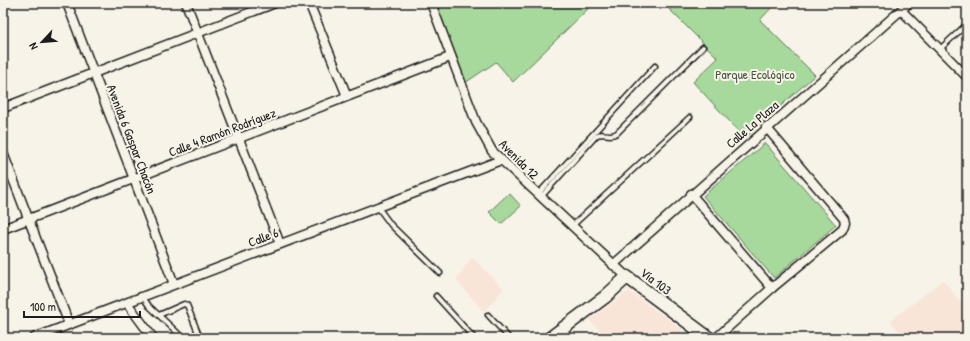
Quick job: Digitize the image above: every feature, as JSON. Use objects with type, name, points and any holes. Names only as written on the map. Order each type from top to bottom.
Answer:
[{"type":"main road","name":"Vía 103","points":[[550,338],[605,297],[627,277],[709,338]]},
{"type":"street","name":"Avenida 6 Gaspar Chacón","points":[[67,3],[174,284]]},
{"type":"street","points":[[186,3],[280,244]]},
{"type":"street","points":[[3,108],[275,3]]},
{"type":"street","points":[[309,3],[347,96]]},
{"type":"street","name":"Avenida 12","points":[[431,3],[450,56],[476,122],[484,138],[501,160],[627,277]]},
{"type":"street","name":"Calle La Plaza","points":[[613,265],[766,127],[909,3]]},
{"type":"street","points":[[901,10],[967,77]]},
{"type":"street","name":"Calle 4 Ramón Rodríguez","points":[[3,229],[450,56]]},
{"type":"street","points":[[716,338],[844,227],[844,219],[766,127]]},
{"type":"street","points":[[3,153],[69,324]]},
{"type":"street","name":"Calle 6","points":[[34,338],[501,160]]},
{"type":"street","points":[[691,194],[772,288]]},
{"type":"street","points":[[127,303],[153,338]]},
{"type":"lane","points":[[940,49],[967,24]]},
{"type":"lane","points":[[539,196],[597,135],[600,134],[611,136],[617,133],[703,47]]},
{"type":"lane","points":[[539,196],[655,66]]},
{"type":"lane","points":[[572,226],[690,116]]},
{"type":"lane","points":[[377,206],[391,225],[440,273]]},
{"type":"lane","points":[[436,296],[474,338]]},
{"type":"lane","points":[[143,297],[183,338]]},
{"type":"lane","points":[[159,315],[184,304],[187,305],[200,338]]},
{"type":"lane","points":[[488,315],[509,338]]},
{"type":"shaded area","points":[[472,257],[504,289],[484,312],[456,280]]},
{"type":"shaded area","points":[[943,280],[967,310],[967,338],[905,338],[890,321]]},
{"type":"shaded area","points":[[629,291],[683,330],[676,338],[608,338],[589,320]]},
{"type":"green space","points":[[436,3],[594,3],[513,82],[496,62],[465,83]]},
{"type":"green space","name":"Parque Ecológico","points":[[663,3],[776,3],[760,20],[815,75],[745,138],[693,82],[718,58]]},
{"type":"green space","points":[[765,143],[836,225],[774,278],[703,196]]},
{"type":"green space","points":[[509,193],[521,206],[501,224],[489,212]]}]
